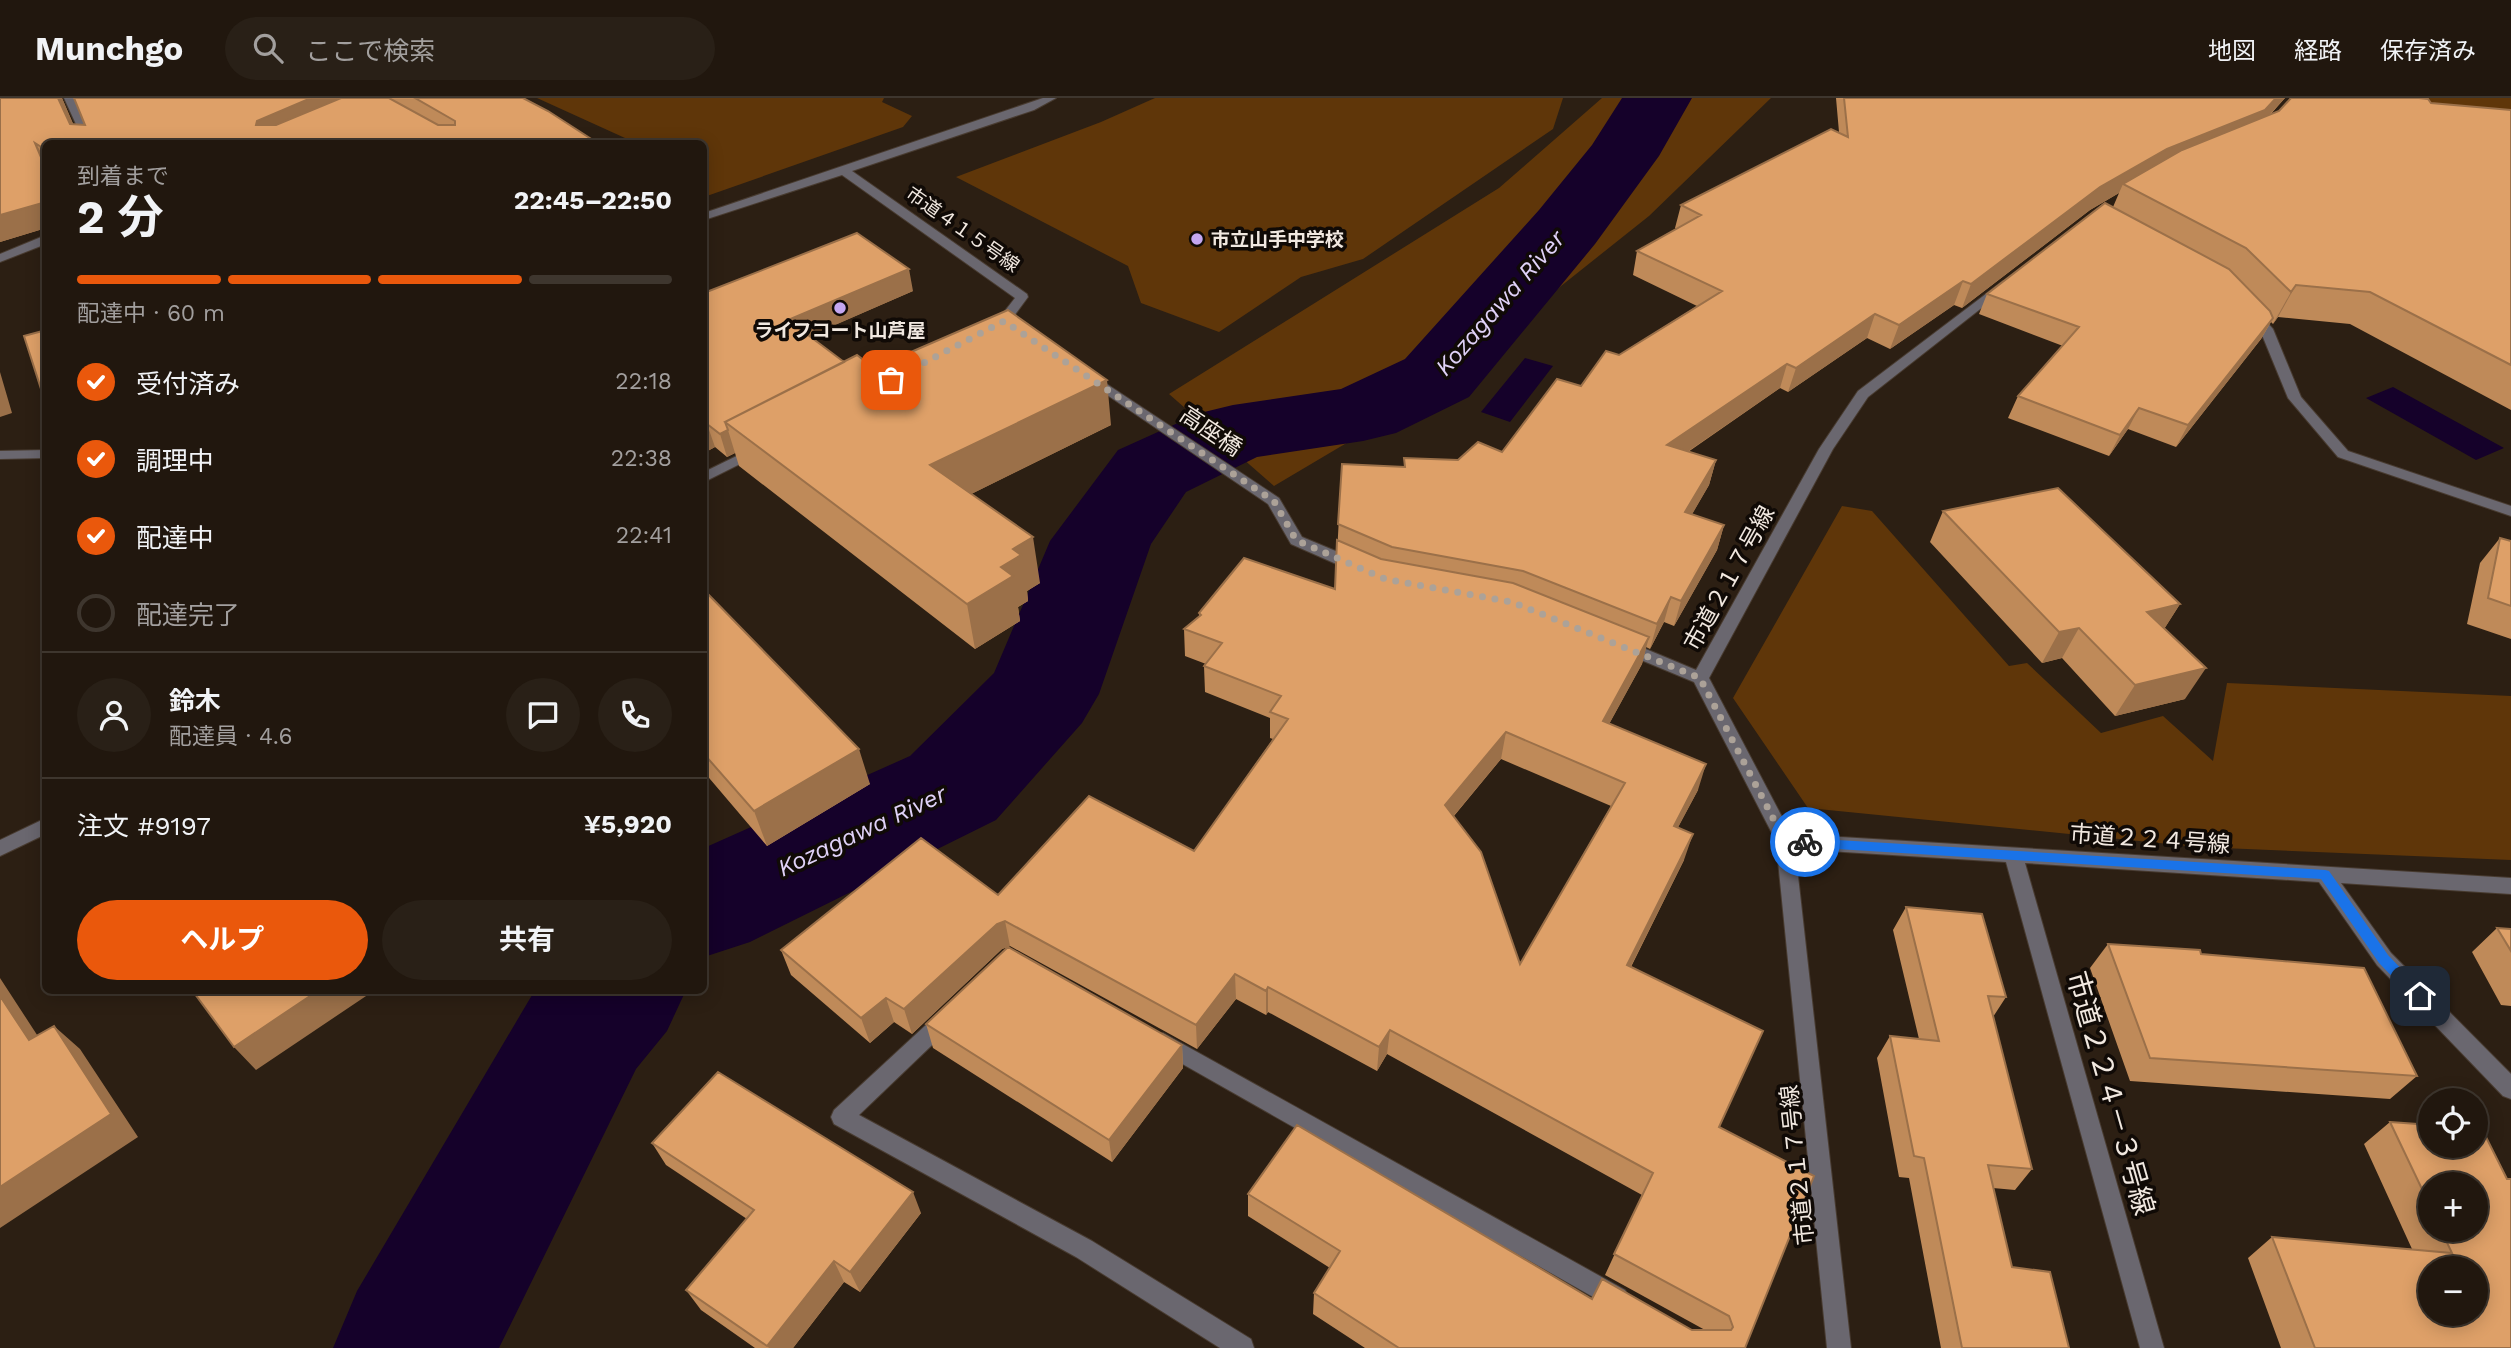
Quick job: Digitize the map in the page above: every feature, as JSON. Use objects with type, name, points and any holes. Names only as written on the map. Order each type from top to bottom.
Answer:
[{"type":"street","points":[[69,98],[90,140]]},
{"type":"street","points":[[707,216],[1030,108],[1051,98]]},
{"type":"street","name":"市道４１５号線","points":[[844,171],[1022,297],[998,324],[1026,335]]},
{"type":"street","points":[[0,258],[42,241]]},
{"type":"street","name":"市道２１７号線","points":[[1839,1348],[1785,841],[1700,678],[1826,449],[1863,394],[2019,273]]},
{"type":"street","points":[[2241,303],[2266,329],[2295,398],[2343,454],[2511,511]]},
{"type":"street","name":"高座橋","points":[[1080,371],[1274,501],[1296,540],[1372,573]]},
{"type":"street","points":[[707,476],[775,441]]},
{"type":"street","points":[[0,455],[42,454]]},
{"type":"street","points":[[1612,642],[1700,678]]},
{"type":"street","points":[[0,849],[42,827]]},
{"type":"street","name":"市道２２４号線","points":[[1785,841],[2511,886]]},
{"type":"street","name":"市道２２４－３号線","points":[[2013,855],[2152,1348]]},
{"type":"street","points":[[2325,875],[2384,959],[2511,1088]]},
{"type":"street","points":[[962,1004],[842,1117],[1084,1249],[1242,1348]]},
{"type":"street","points":[[1146,1032],[1633,1307]]},
{"type":"shaded area","points":[[537,98],[884,98],[882,102],[912,116],[903,127],[707,196],[707,140],[629,140]]},
{"type":"shaded area","points":[[1155,98],[1563,98],[1553,129],[1363,259],[1301,277],[1219,332],[1141,303],[1128,266],[956,177],[1101,122]]},
{"type":"shaded area","points":[[1602,98],[1771,98],[1649,216],[1414,403],[1274,486],[1169,394],[1499,188]]},
{"type":"shaded area","points":[[2383,98],[2511,98],[2511,131]]},
{"type":"shaded area","points":[[1525,358],[1553,366],[1510,422],[1481,412]]},
{"type":"shaded area","points":[[2393,387],[2504,448],[2476,460],[2366,398]]},
{"type":"shaded area","points":[[1842,506],[1872,511],[2009,666],[2027,663],[2101,733],[2163,716],[2213,761],[2227,683],[2511,696],[2511,860],[2199,847],[1808,808],[1733,698]]},
{"type":"building","points":[[0,98],[58,98],[70,124],[85,125],[74,98],[311,98],[257,121],[256,125],[276,125],[341,98],[389,98],[438,125],[455,125],[455,121],[415,98],[523,98],[593,140],[42,140],[42,147],[35,143],[42,160],[42,203],[0,215]]},
{"type":"building","points":[[1844,98],[2276,98],[2265,110],[2167,149],[2100,187],[1971,284],[1963,281],[1899,325],[1875,314],[1796,368],[1787,364],[1667,445],[1716,460],[1685,512],[1724,525],[1681,601],[1671,597],[1657,624],[1523,571],[1392,547],[1338,524],[1342,464],[1405,467],[1404,458],[1458,460],[1478,442],[1502,452],[1557,379],[1581,386],[1606,351],[1619,355],[1722,291],[1637,251],[1701,215],[1681,205],[1831,129],[1848,137]]},
{"type":"building","points":[[2291,98],[2419,98],[2428,99],[2431,103],[2511,110],[2511,365],[2370,292],[2296,285],[2291,292],[2246,248],[2123,184],[2182,150],[2279,111]]},
{"type":"building","points":[[2105,203],[2229,269],[2270,311],[2273,318],[2188,425],[2139,408],[2120,435],[2018,396],[2079,327],[1987,294]]},
{"type":"building","points":[[857,233],[909,269],[788,320],[844,362],[725,422],[728,430],[720,434],[707,424],[707,292]]},
{"type":"building","points":[[1008,310],[1107,380],[930,465],[1033,537],[1013,549],[1021,555],[1001,567],[1013,576],[967,604],[725,422],[857,355],[874,368]]},
{"type":"building","points":[[42,331],[42,392],[24,336]]},
{"type":"building","points":[[2058,488],[2180,604],[2147,612],[2206,668],[2135,685],[2079,628],[2059,632],[1943,511]]},
{"type":"building","points":[[2500,538],[2511,541],[2511,606],[2488,598]]},
{"type":"building","points":[[1337,540],[1381,559],[1513,583],[1649,637],[1603,721],[1706,764],[1674,826],[1693,834],[1627,965],[1763,1031],[1719,1127],[1814,1176],[1745,1348],[1399,1348],[1314,1293],[1340,1251],[1248,1194],[1297,1125],[1592,1299],[1602,1279],[1692,1330],[1731,1330],[1733,1327],[1729,1316],[1614,1254],[1653,1173],[1390,1030],[1379,1047],[1268,987],[1266,991],[1235,974],[1196,1025],[1005,921],[997,924],[904,1009],[886,998],[861,1018],[781,950],[921,838],[998,895],[1089,796],[1194,851],[1288,719],[1270,712],[1281,696],[1204,666],[1222,643],[1184,629],[1201,615],[1199,613],[1244,558],[1335,589]],"holes":[[[1506,732],[1625,783],[1520,964],[1481,852],[1445,805]]]},
{"type":"building","points":[[707,593],[859,749],[754,811],[707,757]]},
{"type":"building","points":[[1906,907],[1982,914],[2006,997],[1988,996],[2032,1169],[1988,1165],[2012,1267],[2050,1272],[2069,1348],[1962,1348],[1924,1158],[1914,1156],[1890,1036],[1939,1041]]},
{"type":"building","points":[[2497,928],[2511,929],[2511,951]]},
{"type":"building","points":[[2108,944],[2200,950],[2201,954],[2364,968],[2417,1076],[2150,1058]]},
{"type":"building","points":[[1008,947],[1182,1045],[1109,1140],[926,1024]]},
{"type":"building","points":[[195,994],[313,994],[234,1047]]},
{"type":"building","points":[[0,996],[29,1040],[54,1026],[111,1114],[0,1187]]},
{"type":"building","points":[[718,1072],[913,1192],[850,1272],[834,1261],[767,1346],[686,1290],[754,1210],[652,1143]]},
{"type":"building","points":[[2390,1122],[2418,1124],[2418,1158],[2488,1158],[2488,1141],[2507,1179],[2511,1179],[2511,1348],[2315,1348],[2272,1237],[2452,1253],[2447,1242],[2488,1242],[2488,1172],[2418,1172],[2418,1181]]},
{"type":"waterway","name":"Kozagawa River","points":[[707,904],[953,788],[1042,694],[1101,541],[1152,471],[1233,433],[1363,413],[1437,378],[1567,227],[1622,156],[1657,98]]},
{"type":"waterway","name":"Kozagawa River","points":[[414,1348],[587,1027],[616,994]]},
{"type":"way so far","points":[[891,380],[1004,321],[1274,501],[1296,540],[1385,579],[1512,602],[1700,678],[1785,841],[1805,842]]},
{"type":"place","name":"市立山手中学校","points":[[1197,239]]},
{"type":"place","name":"ライフコート山芦屋","points":[[840,308]]},
{"type":"route","points":[[1805,842],[2325,875],[2384,959],[2420,996]]}]
